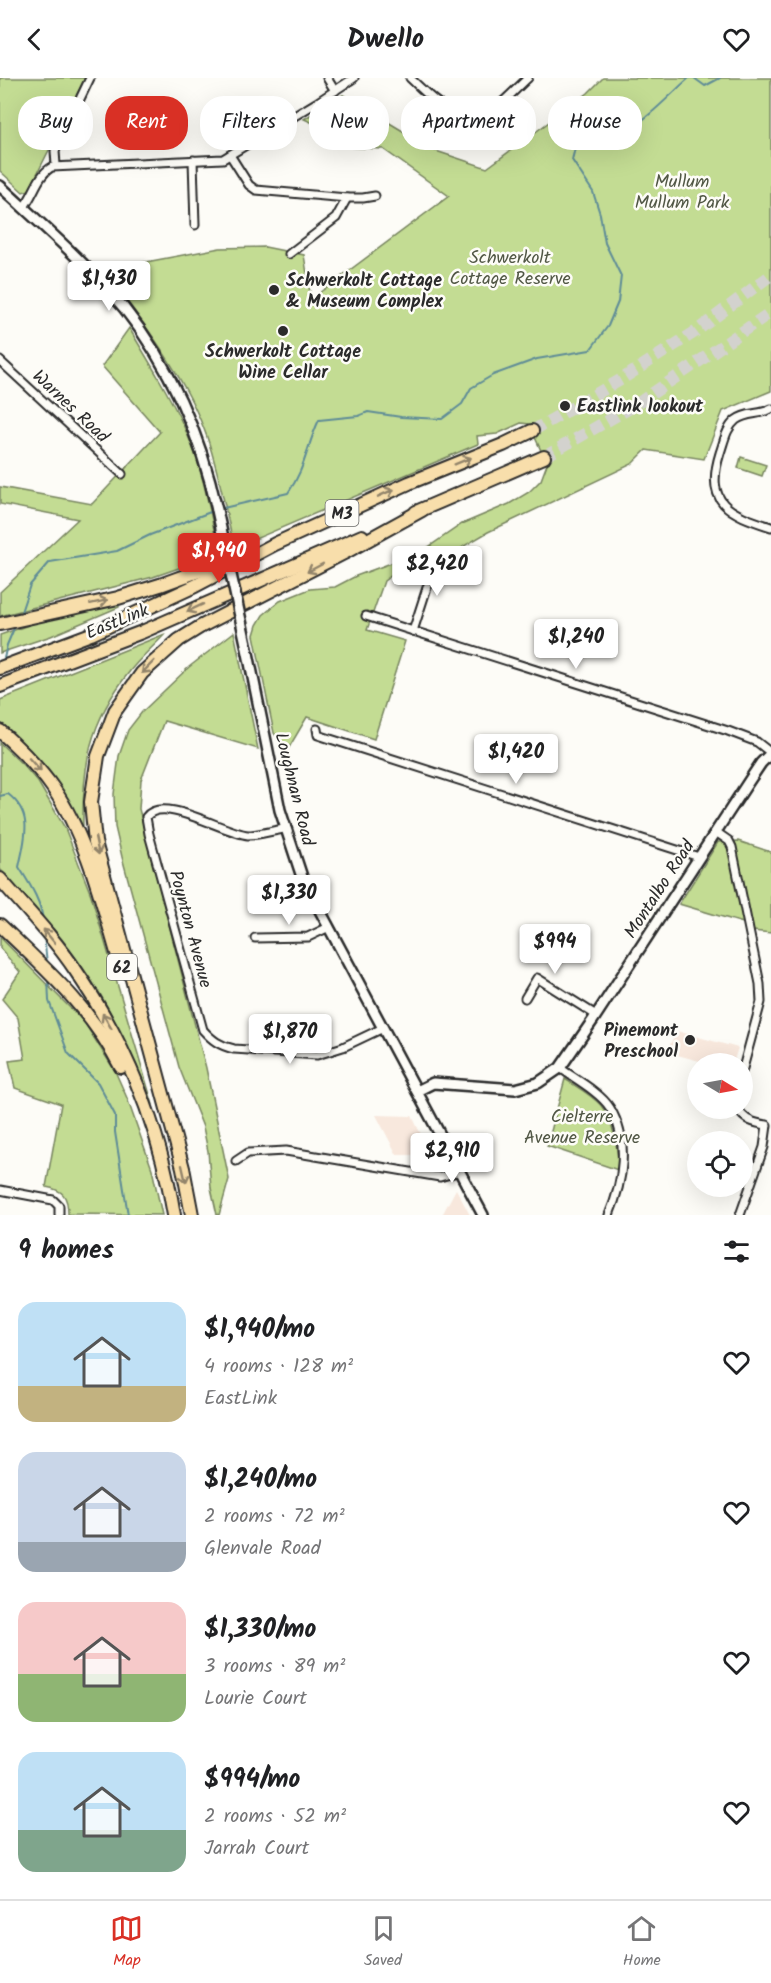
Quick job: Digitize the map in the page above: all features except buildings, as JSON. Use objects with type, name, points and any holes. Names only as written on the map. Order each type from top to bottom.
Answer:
[{"type":"highway","name":"EastLink","points":[[0,668],[91,634],[195,586],[275,543],[532,431]]},
{"type":"highway","name":"EastLink","points":[[31,676],[142,632],[544,457]]},
{"type":"highway","points":[[192,1215],[174,1133],[95,842],[92,791],[98,756],[105,733],[115,711],[142,673],[179,640],[422,510]]},
{"type":"highway","points":[[0,624],[118,598],[275,543]]},
{"type":"highway","points":[[0,686],[31,676]]},
{"type":"highway","points":[[0,693],[31,676]]},
{"type":"highway","name":"62","points":[[0,731],[37,767],[63,804],[85,853],[174,1133]]},
{"type":"highway","points":[[0,879],[75,970],[111,1028],[154,1126],[167,1174],[174,1215]]},
{"type":"highway","points":[[0,916],[20,942],[76,1002],[104,1039],[134,1090],[152,1139],[174,1215]]},
{"type":"highway","points":[[0,925],[20,942]]},
{"type":"main road","name":"Loughnan Road","points":[[0,186],[103,285],[124,309],[157,356],[190,420],[206,463],[285,829],[302,877],[483,1215]]},
{"type":"main road","name":"Montalbo Road","points":[[417,1091],[433,1083],[515,1089],[538,1083],[560,1068],[761,763],[771,753]]},
{"type":"street","points":[[56,165],[55,151],[90,78]]},
{"type":"street","points":[[327,78],[335,91]]},
{"type":"street","points":[[23,208],[30,201],[47,169],[56,165],[223,159],[354,78]]},
{"type":"street","points":[[410,78],[449,111],[470,117],[496,107],[528,78]]},
{"type":"street","points":[[230,155],[249,185],[256,190],[347,198],[375,196]]},
{"type":"street","points":[[192,160],[195,225]]},
{"type":"street","points":[[289,254],[331,223],[340,213],[347,198]]},
{"type":"street","name":"Warnes Road","points":[[0,361],[122,474]]},
{"type":"street","points":[[771,409],[740,417],[730,426],[714,476],[718,495],[729,509],[746,519],[771,527]]},
{"type":"street","points":[[413,631],[433,569],[431,560]]},
{"type":"street","points":[[366,616],[728,731],[757,742],[771,753]]},
{"type":"street","points":[[316,735],[699,857]]},
{"type":"street","name":"Poynton Avenue","points":[[285,829],[249,835],[167,809],[149,813],[146,817],[203,1030],[212,1040],[234,1049],[317,1055],[343,1047],[383,1028]]},
{"type":"street","points":[[716,832],[729,842],[732,848],[760,984],[761,1002],[747,1053]]},
{"type":"street","points":[[255,938],[308,937],[329,927]]},
{"type":"street","points":[[525,998],[537,978],[597,1015]]},
{"type":"street","points":[[560,1068],[598,1096],[610,1108],[615,1120],[619,1133],[622,1171],[620,1186],[609,1215]]},
{"type":"street","points":[[740,1215],[764,1147],[769,1125],[753,1123],[745,1119]]},
{"type":"street","points":[[236,1161],[248,1153],[286,1151],[440,1177],[460,1172]]},
{"type":"street","points":[[0,1190],[47,1198],[57,1203],[59,1215]]},
{"type":"shaded area","name":"Pinemont Preschool","points":[[677,1031],[738,1048],[736,1053],[687,1053],[687,1058],[666,1052]]},
{"type":"shaded area","points":[[376,1115],[412,1116],[431,1155],[397,1155]]},
{"type":"shaded area","points":[[456,1189],[470,1215],[442,1215]]},
{"type":"green space","points":[[0,78],[85,78],[76,96],[18,96],[18,150],[49,150],[29,190],[23,192],[0,171]]},
{"type":"green space","points":[[603,78],[771,78],[771,391],[723,411],[704,459],[646,450],[632,464],[488,532],[464,546],[451,557],[443,569],[439,582],[399,570],[384,581],[367,630],[405,641],[374,739],[307,717],[287,751],[274,733],[254,635],[263,615],[280,601],[310,589],[335,587],[356,576],[421,552],[462,524],[509,504],[529,492],[541,480],[547,464],[529,424],[521,423],[497,434],[477,436],[478,444],[234,548],[215,464],[199,416],[166,357],[114,284],[116,281],[104,270],[220,248],[265,247],[304,255],[311,299],[449,196],[384,150],[389,150],[389,123],[401,130],[401,150],[434,150],[487,168],[511,150],[536,150],[536,132],[548,123],[548,150],[642,150],[642,96],[584,96]]},
{"type":"green space","points":[[129,328],[166,390],[197,459],[219,554],[153,577],[0,616],[0,592],[78,519],[0,504],[0,487],[92,504],[160,432],[102,366]]},
{"type":"green space","points":[[741,457],[766,465],[762,476],[738,468]]},
{"type":"green space","points":[[119,600],[119,607],[51,636],[0,653],[0,635],[46,619]]},
{"type":"green space","points":[[234,632],[258,749],[164,721],[141,780],[139,809],[206,1068],[229,1179],[219,1215],[217,1215],[203,1127],[179,1067],[122,857],[115,827],[114,794],[119,756],[128,730],[142,712],[189,667]]},
{"type":"green space","points":[[165,634],[138,661],[116,690],[97,727],[91,745],[84,785],[83,829],[52,777],[28,748],[0,724],[0,700]]},
{"type":"green space","points":[[0,743],[38,782],[65,828],[91,895],[153,1105],[115,1021],[89,977],[53,930],[0,869]]},
{"type":"green space","points":[[738,841],[771,852],[771,933],[753,931],[743,923],[679,904],[718,842]]},
{"type":"green space","points":[[0,937],[84,1022],[115,1071],[152,1169],[162,1215],[68,1214],[66,1198],[57,1190],[46,1187],[61,1104],[15,1088],[9,1061],[25,1059],[18,1018],[2,999],[20,972],[0,948]]},
{"type":"green space","name":"Cielterre Avenue Reserve","points":[[565,1079],[598,1102],[608,1116],[615,1138],[618,1170],[547,1146]]},
{"type":"waterway","points":[[219,509],[288,493],[302,466],[319,420],[358,416],[368,412],[401,417],[442,419],[462,404],[471,388],[493,375],[537,359],[590,350],[608,326],[618,302],[621,276],[605,243],[593,192],[572,160],[576,144],[584,136],[613,136],[630,129],[648,116],[689,78]]},
{"type":"waterway","points":[[694,78],[705,86],[720,78]]},
{"type":"waterway","points":[[20,615],[30,585],[50,562],[117,551],[150,535],[213,511]]},
{"type":"waterway","points":[[3,663],[15,626]]},
{"type":"waterway","points":[[0,796],[8,794],[22,810],[26,827],[19,867],[38,900],[43,922]]},
{"type":"waterway","points":[[44,936],[47,963]]},
{"type":"waterway","points":[[48,978],[49,1001],[68,1053],[98,1083],[115,1115],[115,1132],[128,1215]]},
{"type":"tunnel","points":[[532,431],[622,379],[695,332],[771,275]]},
{"type":"tunnel","points":[[544,457],[637,404],[771,312]]},
{"type":"place","name":"Schwerkolt Cottage & Museum Complex","points":[[274,290]]},
{"type":"place","name":"Schwerkolt Cottage Wine Cellar","points":[[283,331]]},
{"type":"place","name":"Eastlink lookout","points":[[565,406]]},
{"type":"place","name":"Pinemont Preschool","points":[[690,1040]]},
{"type":"park label","name":"Mullum Mullum Park","points":[[682,191]]},
{"type":"park label","name":"Schwerkolt Cottage Reserve","points":[[510,267]]}]
